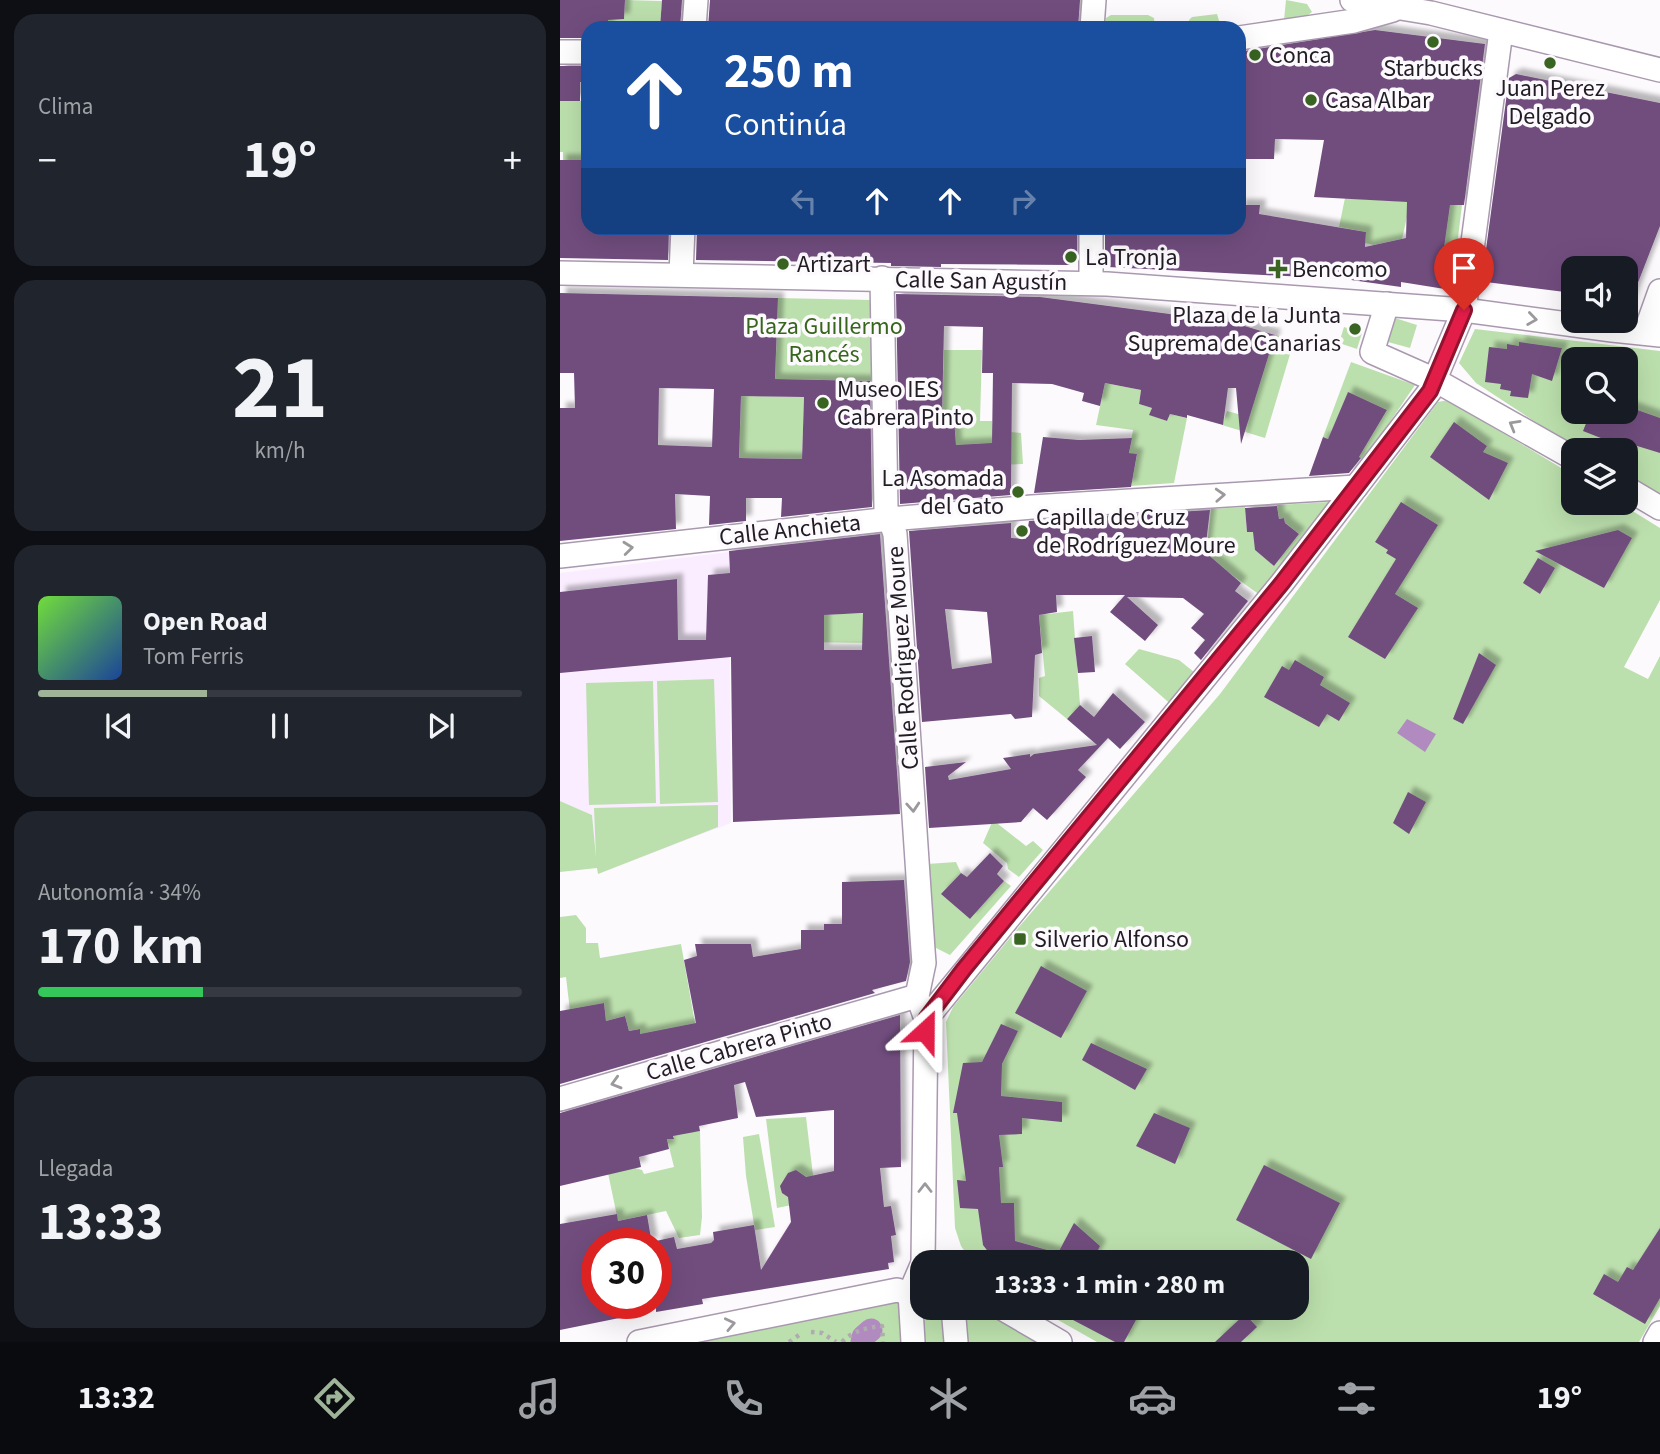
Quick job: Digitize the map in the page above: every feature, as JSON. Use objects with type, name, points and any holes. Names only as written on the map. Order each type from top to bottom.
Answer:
[{"type":"street","points":[[694,21],[696,0]]},
{"type":"street","points":[[1093,21],[1094,0]]},
{"type":"street","points":[[1352,0],[1400,8],[1443,8],[1501,31],[1660,70]]},
{"type":"street","points":[[1246,36],[1354,21],[1400,8]]},
{"type":"street","points":[[926,1019],[964,969],[1258,613],[1433,385],[1464,310],[1501,31]]},
{"type":"street","points":[[560,52],[581,52]]},
{"type":"street","points":[[681,274],[683,235]]},
{"type":"street","points":[[1092,235],[1099,283]]},
{"type":"street","name":"Calle San Agustín","points":[[560,273],[1099,283],[1464,310],[1652,334]]},
{"type":"street","name":"Calle Rodriguez Moure","points":[[882,278],[886,508],[895,534],[924,963],[917,996]]},
{"type":"street","points":[[1652,334],[1660,291]]},
{"type":"street","points":[[1387,304],[1372,352],[1561,452]]},
{"type":"street","name":"Calle Anchieta","points":[[560,556],[890,519],[1150,499],[1356,488]]},
{"type":"street","points":[[1638,495],[1660,508]]},
{"type":"street","points":[[924,963],[964,969]]},
{"type":"street","points":[[917,996],[926,1019],[926,1250]]},
{"type":"street","name":"Calle Cabrera Pinto","points":[[560,1099],[917,996]]},
{"type":"street","points":[[639,1342],[897,1290],[910,1293]]},
{"type":"street","points":[[912,1342],[914,1320]]},
{"type":"street","points":[[954,1320],[956,1342]]},
{"type":"street","points":[[1022,1320],[1060,1342]]},
{"type":"street","points":[[1655,1342],[1660,1333]]},
{"type":"path","points":[[842,1342],[851,1333],[867,1327],[882,1326],[883,1342]]},
{"type":"path","points":[[789,1342],[800,1334],[811,1332],[822,1333],[836,1342]]},
{"type":"shaded area","points":[[729,552],[731,823],[598,874],[592,815],[560,801],[560,573]]},
{"type":"shaded area","points":[[1407,719],[1436,734],[1425,752],[1397,733]]},
{"type":"green space","points":[[625,0],[662,1],[661,21],[608,21],[624,18]]},
{"type":"green space","points":[[1286,0],[1307,4],[1312,12],[1305,17],[1284,20]]},
{"type":"green space","points":[[1217,14],[1219,21],[1189,21],[1192,17]]},
{"type":"green space","points":[[1111,15],[1148,15],[1154,21],[1106,21]]},
{"type":"green space","points":[[560,101],[581,101],[581,160],[563,160],[563,152],[560,152]]},
{"type":"green space","points":[[1345,198],[1462,205],[1454,270],[1441,269],[1447,221],[1407,217],[1402,239],[1374,245],[1365,243],[1366,232],[1339,227]]},
{"type":"green space","name":"Plaza Guillermo Rancés","points":[[778,298],[873,300],[873,381],[775,379]]},
{"type":"green space","points":[[1395,318],[1417,325],[1410,348],[1388,342]]},
{"type":"green space","points":[[1344,327],[1362,333],[1357,349],[1339,343]]},
{"type":"green space","points":[[1475,329],[1626,347],[1561,347],[1561,424],[1638,424],[1638,348],[1660,351],[1660,496],[1638,483],[1638,438],[1561,439],[1476,383],[1459,363]]},
{"type":"green space","points":[[1275,335],[1294,341],[1265,438],[1222,425],[1227,411],[1249,417]]},
{"type":"green space","points":[[944,350],[982,350],[980,421],[992,421],[993,430],[1021,433],[1023,464],[999,465],[967,445],[956,445],[954,418],[942,418]]},
{"type":"green space","points":[[1351,362],[1415,385],[1364,460],[1359,457],[1387,410],[1348,393],[1328,439],[1323,437]]},
{"type":"green space","points":[[1105,383],[1141,390],[1139,404],[1152,408],[1150,415],[1167,421],[1170,414],[1187,418],[1174,483],[1131,486],[1137,455],[1129,453],[1133,430],[1096,425]]},
{"type":"green space","points":[[741,396],[804,397],[802,459],[739,458]]},
{"type":"green space","points":[[1448,400],[1561,468],[1561,515],[1638,514],[1660,528],[1660,600],[1624,667],[1648,679],[1660,656],[1660,1306],[1639,1342],[1097,1342],[1058,1320],[1309,1320],[1309,1250],[964,1250],[955,1228],[946,1022],[953,1007],[1018,928],[1220,694],[1438,402]]},
{"type":"green space","points":[[1329,502],[1260,595],[1225,570],[1201,603],[1211,509],[1245,507],[1247,532],[1257,532],[1255,550],[1274,566],[1299,534],[1285,523],[1284,518],[1279,519],[1277,505]]},
{"type":"green space","points":[[1073,611],[1080,705],[1067,719],[1039,696],[1039,678],[1045,676],[1039,615]]},
{"type":"green space","points":[[871,613],[872,643],[801,642],[810,615]]},
{"type":"green space","points":[[1139,649],[1179,660],[1199,676],[1174,707],[1125,664]]},
{"type":"green space","points":[[714,679],[718,802],[660,804],[657,681]]},
{"type":"green space","points":[[653,681],[656,803],[589,805],[586,683]]},
{"type":"green space","points":[[560,801],[592,815],[596,857],[594,808],[718,805],[718,827],[598,874],[597,868],[560,872]]},
{"type":"green space","points":[[993,820],[1026,846],[1033,841],[1043,850],[1019,877],[983,843]]},
{"type":"green space","points":[[956,862],[961,873],[942,894],[970,919],[1004,881],[1011,886],[950,955],[934,947],[927,864]]},
{"type":"green space","points":[[576,915],[586,928],[586,943],[598,943],[600,958],[681,944],[696,1029],[641,1038],[639,1029],[629,1031],[625,1016],[606,1021],[604,1003],[570,1011],[566,977],[560,978],[560,917]]},
{"type":"green space","points":[[806,1117],[816,1200],[777,1208],[766,1119]]},
{"type":"green space","points":[[670,1118],[693,1132],[700,1131],[700,1235],[679,1238],[666,1211],[618,1221],[608,1173],[635,1168],[642,1170],[644,1174],[674,1167],[667,1139],[674,1138]]},
{"type":"green space","points":[[759,1134],[775,1227],[755,1230],[743,1137]]},
{"type":"green space","points":[[897,1290],[910,1320],[955,1320],[957,1342],[639,1342]]},
{"type":"green space","points":[[963,1320],[1007,1320],[1042,1342],[964,1342]]},
{"type":"building","points":[[560,0],[625,0],[624,19],[581,21],[581,38],[560,38]]},
{"type":"building","points":[[662,0],[682,0],[680,21],[660,21]]},
{"type":"building","points":[[710,0],[1080,0],[1078,21],[708,21]]},
{"type":"building","points":[[1375,30],[1485,44],[1464,205],[1450,205],[1441,269],[1454,270],[1451,290],[1401,282],[1401,287],[1344,279],[1108,267],[1105,264],[1105,235],[1246,235],[1246,205],[1260,205],[1259,214],[1366,232],[1365,247],[1406,238],[1407,202],[1314,197],[1324,140],[1275,139],[1274,159],[1246,159],[1246,51]]},
{"type":"building","points":[[560,66],[581,66],[580,101],[560,101]]},
{"type":"building","points":[[1516,74],[1660,103],[1660,226],[1638,283],[1638,256],[1561,256],[1561,291],[1486,282],[1483,272],[1509,78]]},
{"type":"building","points":[[560,160],[581,160],[581,235],[669,235],[668,260],[560,258]]},
{"type":"building","points":[[697,235],[1077,235],[1077,257],[1070,265],[941,264],[941,267],[891,266],[891,263],[696,260]]},
{"type":"building","points":[[560,293],[778,298],[775,379],[870,381],[872,507],[781,517],[782,498],[746,498],[746,521],[709,525],[710,496],[675,494],[676,529],[560,541],[560,408],[575,408],[574,373],[560,373]],"holes":[[[659,388],[714,389],[712,447],[658,445]],[[741,396],[804,397],[802,459],[739,458]]]},
{"type":"building","points":[[896,294],[1040,297],[1231,322],[1275,335],[1241,444],[1236,388],[1228,388],[1223,425],[1187,415],[1187,418],[1170,414],[1167,421],[1149,415],[1152,408],[1139,404],[1141,390],[1105,383],[1100,406],[1082,401],[1084,393],[1052,384],[1012,383],[1011,495],[900,504]],"holes":[[[944,326],[983,327],[982,373],[993,373],[992,443],[956,445],[954,418],[942,418]]]},
{"type":"building","points":[[1519,342],[1561,348],[1552,381],[1532,374],[1528,398],[1510,396],[1511,391],[1500,389],[1501,384],[1485,382],[1489,347],[1507,349],[1507,344],[1519,346]]},
{"type":"building","points":[[1348,392],[1387,410],[1359,457],[1361,458],[1349,473],[1309,476],[1323,437],[1328,439]]},
{"type":"building","points":[[1638,410],[1660,418],[1660,453],[1638,446],[1638,438],[1601,438],[1583,431],[1586,424],[1638,424]]},
{"type":"building","points":[[1454,422],[1487,446],[1483,452],[1508,463],[1489,500],[1430,457]]},
{"type":"building","points":[[1043,437],[1079,440],[1132,438],[1129,453],[1137,454],[1131,487],[1034,493]]},
{"type":"building","points":[[1401,502],[1438,525],[1395,594],[1418,608],[1385,659],[1348,637],[1396,559],[1375,542]]},
{"type":"building","points":[[1277,506],[1279,519],[1284,518],[1285,523],[1299,534],[1274,566],[1255,550],[1253,532],[1247,532],[1245,508]]},
{"type":"building","points":[[1210,510],[1205,552],[1241,583],[1235,591],[1248,601],[1201,660],[1194,653],[1205,640],[1191,628],[1204,614],[1183,598],[1127,597],[1158,625],[1145,641],[1110,612],[1125,595],[1056,595],[1057,612],[1039,615],[1042,653],[1035,655],[1032,717],[1015,719],[1011,714],[922,722],[909,531],[1011,523],[1011,538],[1026,539],[1029,521]],"holes":[[[945,609],[987,612],[992,663],[952,669]]]},
{"type":"building","points":[[1618,530],[1632,538],[1604,588],[1535,551]]},
{"type":"building","points":[[880,534],[900,814],[733,822],[731,657],[560,673],[560,592],[677,579],[678,640],[706,640],[708,575],[730,573],[729,551]],"holes":[[[863,613],[862,650],[824,650],[824,615]]]},
{"type":"building","points":[[1538,558],[1555,568],[1540,594],[1523,583]]},
{"type":"building","points":[[1092,636],[1095,672],[1078,673],[1074,638]]},
{"type":"building","points":[[1479,653],[1496,665],[1463,724],[1453,719]]},
{"type":"building","points":[[1295,660],[1324,677],[1320,685],[1350,703],[1339,721],[1327,714],[1319,727],[1264,697],[1282,666],[1289,670]]},
{"type":"building","points":[[1113,693],[1145,722],[1120,749],[1108,738],[1078,770],[1086,777],[1047,820],[1033,808],[1021,822],[929,828],[925,767],[966,762],[948,776],[949,780],[1011,769],[1003,758],[1030,754],[1030,757],[1034,754],[1097,745],[1067,719],[1080,705],[1094,717]]},
{"type":"building","points":[[1408,792],[1426,802],[1409,834],[1393,823]]},
{"type":"building","points":[[990,853],[1003,866],[997,874],[1004,881],[970,919],[941,894],[961,873],[967,877]]},
{"type":"building","points":[[904,880],[910,962],[906,981],[872,990],[875,993],[560,1084],[560,1011],[604,1003],[606,1021],[625,1016],[629,1031],[640,1029],[640,1034],[696,1023],[684,960],[697,956],[695,944],[751,944],[753,957],[801,949],[801,930],[824,930],[824,924],[842,924],[842,882]]},
{"type":"building","points":[[1041,966],[1087,991],[1061,1038],[1015,1013]]},
{"type":"building","points":[[900,1015],[901,1167],[880,1168],[884,1207],[891,1206],[896,1235],[891,1236],[894,1262],[888,1263],[889,1269],[702,1299],[703,1304],[672,1309],[672,1237],[677,1249],[711,1243],[714,1240],[713,1232],[754,1225],[761,1270],[791,1222],[788,1197],[782,1193],[780,1186],[788,1173],[796,1170],[806,1177],[834,1171],[834,1110],[756,1117],[745,1082],[734,1085],[738,1118],[699,1126],[700,1131],[667,1139],[669,1149],[639,1157],[641,1167],[560,1186],[560,1113]]},
{"type":"building","points":[[1001,1024],[1018,1031],[1002,1064],[1001,1096],[1062,1102],[1062,1122],[1022,1118],[1022,1134],[999,1135],[1003,1167],[999,1167],[1001,1203],[1014,1203],[1015,1241],[1047,1250],[987,1250],[983,1245],[978,1209],[960,1208],[957,1180],[966,1181],[957,1113],[953,1113],[963,1063],[982,1062]]},
{"type":"building","points":[[1091,1043],[1147,1069],[1135,1090],[1082,1060]]},
{"type":"building","points":[[1154,1113],[1190,1128],[1175,1164],[1136,1146]]},
{"type":"building","points":[[1264,1165],[1340,1203],[1311,1259],[1309,1250],[1294,1250],[1236,1220]]},
{"type":"building","points":[[617,1214],[618,1221],[647,1215],[649,1228],[581,1228],[581,1319],[614,1319],[560,1330],[560,1224]]},
{"type":"building","points":[[1074,1223],[1100,1246],[1098,1250],[1060,1250]]},
{"type":"building","points":[[1660,1228],[1660,1298],[1645,1324],[1593,1294],[1604,1274],[1618,1282],[1627,1267],[1633,1270]]},
{"type":"building","points":[[1073,1320],[1136,1320],[1124,1342],[1115,1342]]},
{"type":"building","points":[[1239,1320],[1251,1320],[1257,1327],[1241,1342],[1215,1342]]},
{"type":"waterway","points":[[862,1342],[863,1337],[871,1330]]},
{"type":"place","name":"Starbucks","points":[[1433,42]]},
{"type":"place","name":"Conca","points":[[1255,55]]},
{"type":"place","name":"Juan Perez Delgado","points":[[1550,63]]},
{"type":"place","name":"Casa Albar","points":[[1311,100]]},
{"type":"place","name":"La Tronja","points":[[1071,257]]},
{"type":"place","name":"Artizart","points":[[783,264]]},
{"type":"place","name":"Bencomo","points":[[1278,269]]},
{"type":"place","name":"Plaza de la Junta Suprema de Canarias","points":[[1355,329]]},
{"type":"place","name":"Museo IES Cabrera Pinto","points":[[823,403]]},
{"type":"place","name":"La Asomada del Gato","points":[[1018,492]]},
{"type":"place","name":"Capilla de Cruz de Rodríguez Moure","points":[[1022,531]]},
{"type":"place","name":"Silverio Alfonso","points":[[1020,939]]},
{"type":"route","points":[[925,1031],[926,1019],[964,969],[1282,583],[1430,391],[1464,310]]}]
